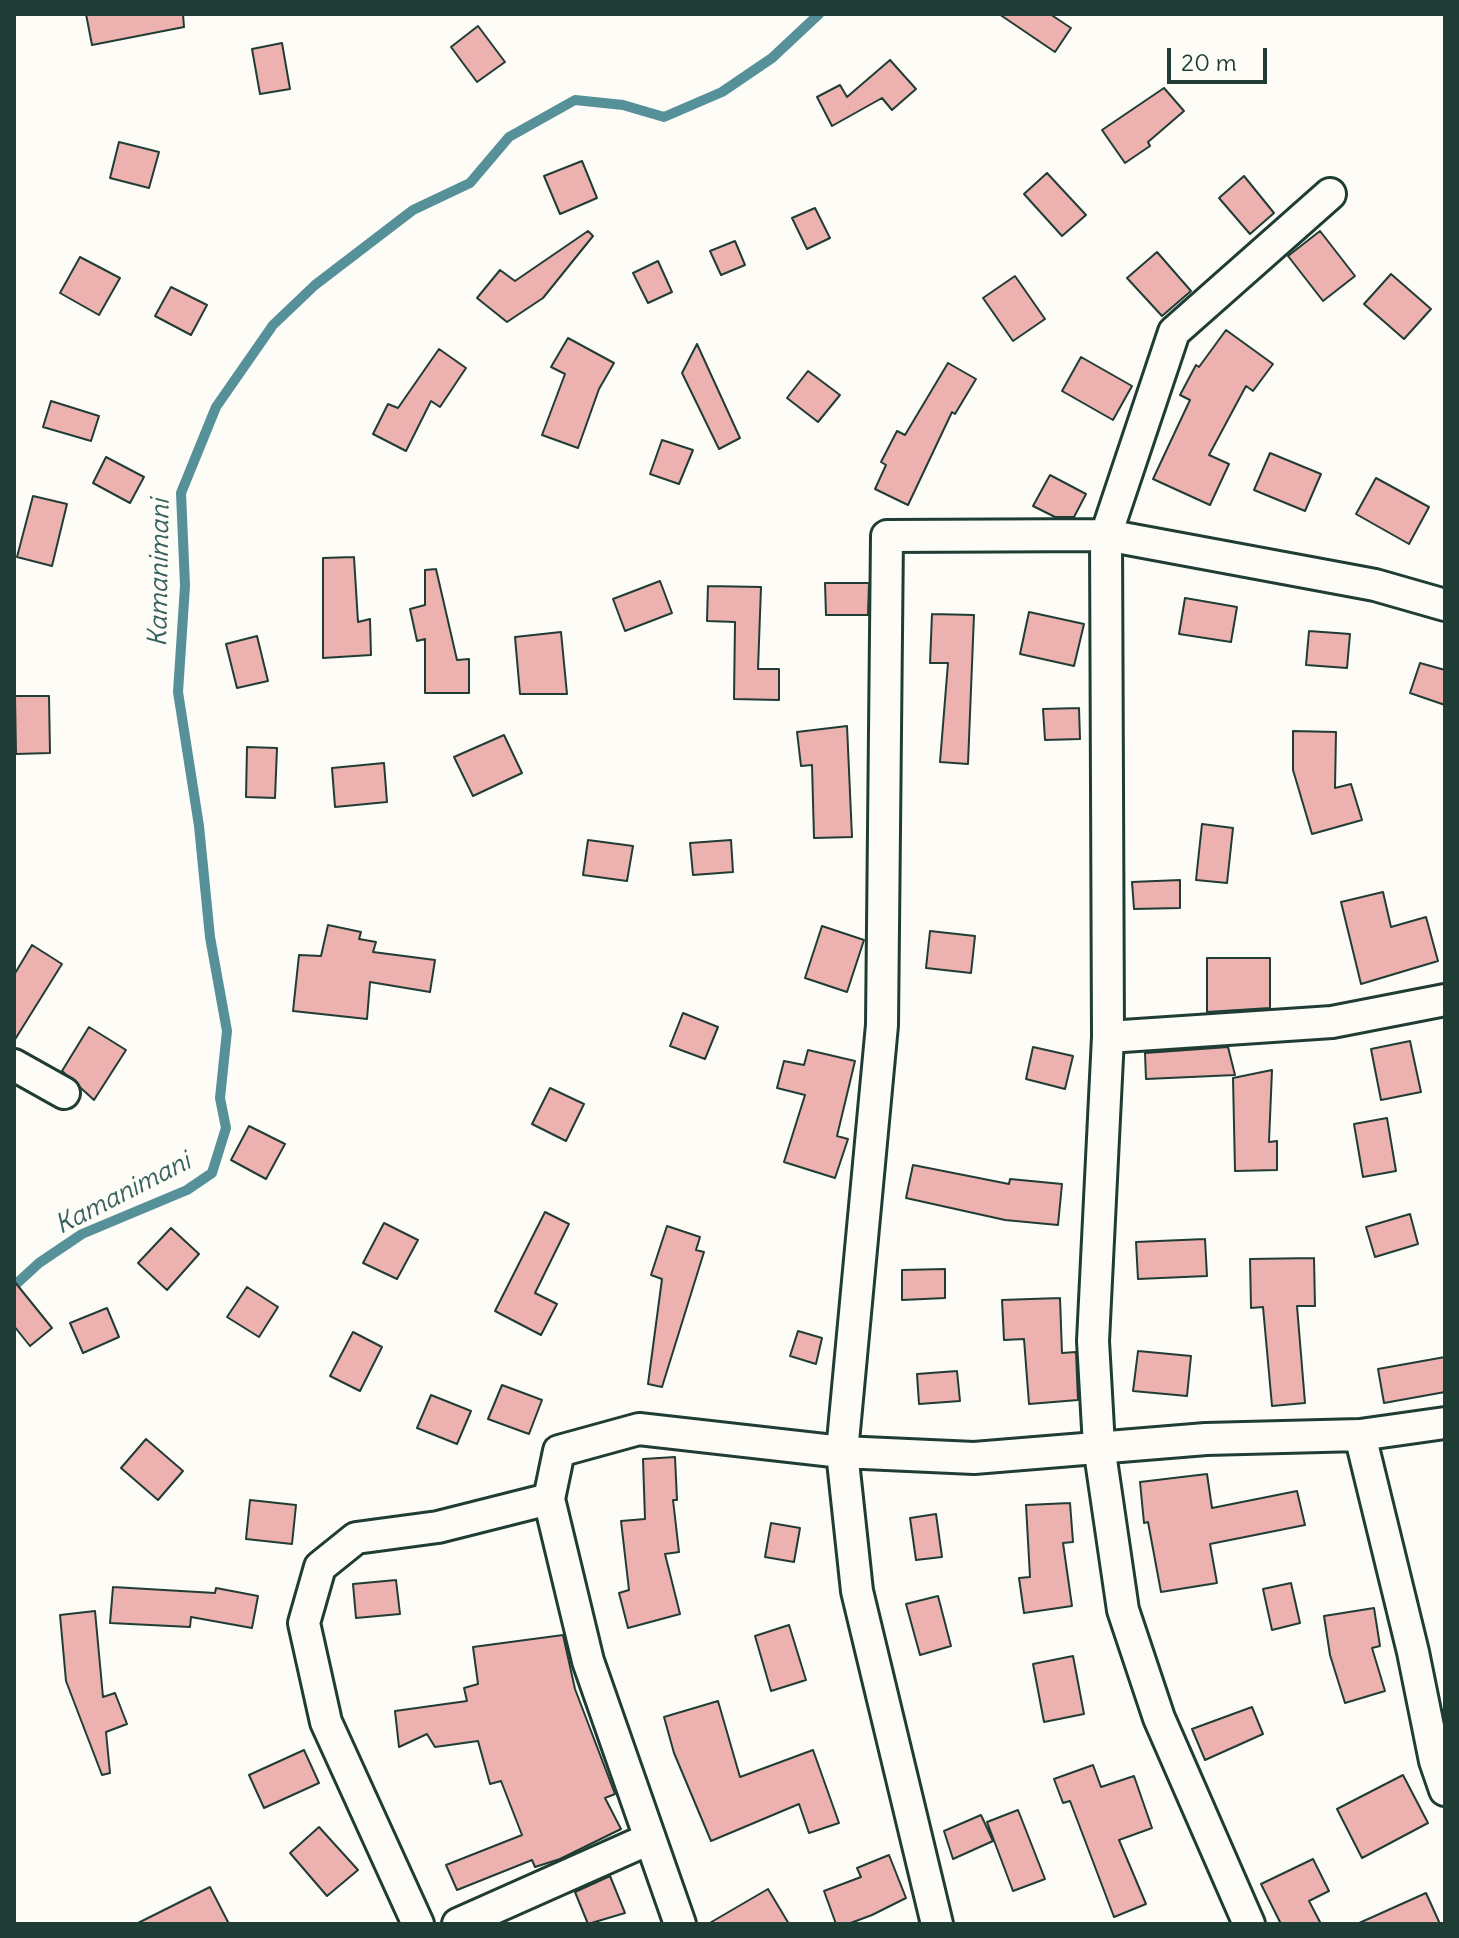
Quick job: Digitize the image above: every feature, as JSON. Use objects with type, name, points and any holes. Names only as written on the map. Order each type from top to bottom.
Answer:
[{"type":"street","points":[[1249,1924],[1159,1718],[1123,1610],[1099,1446],[1093,1341],[1108,1037],[1106,535],[1174,332],[1330,194]]},
{"type":"street","points":[[937,1924],[857,1591],[842,1452],[882,1025],[887,536],[1106,535],[1375,585],[1445,605]]},
{"type":"street","points":[[1108,1037],[1332,1022],[1445,1000]]},
{"type":"street","points":[[14,1065],[64,1093]]},
{"type":"street","points":[[680,1924],[588,1661],[549,1499],[559,1451],[639,1429],[842,1452],[974,1458],[1099,1446],[1360,1435],[1445,1423]]},
{"type":"street","points":[[1360,1435],[1413,1652],[1435,1761],[1445,1790]]},
{"type":"street","points":[[418,1924],[326,1722],[304,1623],[320,1567],[356,1538],[438,1527],[549,1499]]},
{"type":"street","points":[[458,1924],[649,1839]]},
{"type":"building","points":[[86,14],[183,14],[184,27],[92,45]]},
{"type":"building","points":[[999,14],[1050,14],[1071,28],[1055,52]]},
{"type":"building","points":[[478,26],[505,62],[477,82],[451,47]]},
{"type":"building","points":[[282,43],[290,89],[260,94],[252,49]]},
{"type":"building","points":[[890,60],[916,89],[892,110],[882,98],[832,126],[817,97],[840,85],[847,97]]},
{"type":"building","points":[[1164,88],[1184,111],[1148,142],[1150,146],[1125,163],[1102,130]]},
{"type":"building","points":[[119,142],[159,152],[149,188],[110,178]]},
{"type":"building","points":[[582,161],[597,198],[560,214],[544,176]]},
{"type":"building","points":[[1047,173],[1086,215],[1062,236],[1024,194]]},
{"type":"building","points":[[1244,176],[1274,213],[1250,234],[1219,198]]},
{"type":"building","points":[[815,208],[830,238],[807,249],[792,218]]},
{"type":"building","points":[[588,231],[593,236],[543,298],[507,322],[477,298],[500,270],[515,281]]},
{"type":"building","points":[[1320,231],[1355,276],[1323,301],[1288,256]]},
{"type":"building","points":[[735,241],[745,265],[721,275],[710,251]]},
{"type":"building","points":[[1157,252],[1191,291],[1162,316],[1127,278]]},
{"type":"building","points":[[80,257],[120,278],[99,315],[60,293]]},
{"type":"building","points":[[658,261],[672,292],[648,303],[633,273]]},
{"type":"building","points":[[1391,274],[1431,309],[1404,339],[1364,304]]},
{"type":"building","points":[[1015,276],[1045,319],[1013,341],[983,298]]},
{"type":"building","points":[[171,287],[207,305],[191,335],[155,316]]},
{"type":"building","points":[[1226,330],[1273,364],[1253,391],[1246,386],[1209,455],[1229,464],[1210,505],[1153,479],[1190,400],[1180,395],[1196,365],[1199,367]]},
{"type":"building","points":[[568,338],[614,363],[599,389],[578,448],[542,435],[565,374],[551,367]]},
{"type":"building","points":[[697,344],[740,438],[719,449],[682,373]]},
{"type":"building","points":[[439,349],[466,368],[440,407],[431,401],[406,451],[373,434],[388,404],[398,408]]},
{"type":"building","points":[[1081,357],[1132,386],[1113,420],[1062,391]]},
{"type":"building","points":[[948,363],[976,379],[955,414],[952,412],[908,505],[875,489],[886,465],[881,462],[897,431],[905,435]]},
{"type":"building","points":[[808,371],[840,395],[818,422],[787,398]]},
{"type":"building","points":[[51,401],[99,416],[91,441],[43,427]]},
{"type":"building","points":[[662,440],[693,450],[679,484],[650,474]]},
{"type":"building","points":[[1270,453],[1321,474],[1305,511],[1254,490]]},
{"type":"building","points":[[106,457],[144,477],[130,503],[93,483]]},
{"type":"building","points":[[1050,475],[1086,494],[1074,517],[1055,517],[1033,506]]},
{"type":"building","points":[[1376,478],[1429,507],[1409,544],[1356,514]]},
{"type":"building","points":[[33,496],[67,504],[52,566],[17,557]]},
{"type":"building","points":[[354,557],[358,622],[370,619],[371,655],[323,658],[323,558]]},
{"type":"building","points":[[436,569],[457,660],[469,659],[469,693],[425,693],[425,639],[417,641],[410,609],[425,605],[425,570]]},
{"type":"building","points":[[660,581],[672,613],[625,631],[613,599]]},
{"type":"building","points":[[825,583],[869,583],[868,615],[826,615]]},
{"type":"building","points":[[708,586],[761,587],[758,669],[779,669],[779,700],[734,699],[735,622],[707,621]]},
{"type":"building","points":[[1185,598],[1237,607],[1231,642],[1179,634]]},
{"type":"building","points":[[1029,612],[1084,624],[1074,666],[1020,654]]},
{"type":"building","points":[[932,614],[974,615],[968,764],[940,762],[948,663],[930,663]]},
{"type":"building","points":[[1309,631],[1350,634],[1347,668],[1306,665]]},
{"type":"building","points":[[561,632],[567,694],[520,694],[515,637]]},
{"type":"building","points":[[257,636],[268,681],[237,688],[226,644]]},
{"type":"building","points":[[1420,663],[1445,670],[1445,705],[1410,693]]},
{"type":"building","points":[[15,696],[49,696],[50,753],[16,754]]},
{"type":"building","points":[[1079,708],[1080,739],[1045,740],[1043,709]]},
{"type":"building","points":[[847,726],[852,837],[814,838],[812,765],[801,766],[797,732]]},
{"type":"building","points":[[1293,731],[1336,732],[1335,788],[1351,784],[1362,820],[1312,834],[1293,770]]},
{"type":"building","points":[[504,735],[522,773],[473,796],[454,757]]},
{"type":"building","points":[[247,747],[277,748],[275,798],[246,797]]},
{"type":"building","points":[[384,763],[387,802],[335,807],[332,768]]},
{"type":"building","points":[[1202,824],[1233,828],[1227,883],[1196,880]]},
{"type":"building","points":[[588,840],[633,846],[627,881],[583,875]]},
{"type":"building","points":[[731,840],[733,872],[693,875],[690,843]]},
{"type":"building","points":[[1180,880],[1180,908],[1134,909],[1132,882]]},
{"type":"building","points":[[1383,892],[1391,927],[1426,917],[1438,961],[1361,984],[1341,902]]},
{"type":"building","points":[[328,925],[361,932],[359,939],[376,942],[373,952],[435,960],[430,992],[370,982],[367,1019],[293,1011],[299,955],[321,956]]},
{"type":"building","points":[[822,926],[864,940],[847,992],[805,978]]},
{"type":"building","points":[[930,931],[975,936],[971,973],[926,968]]},
{"type":"building","points":[[32,945],[62,964],[14,1041],[14,975]]},
{"type":"building","points":[[1207,958],[1270,958],[1270,1008],[1207,1012]]},
{"type":"building","points":[[683,1013],[718,1027],[705,1059],[670,1046]]},
{"type":"building","points":[[89,1027],[126,1050],[94,1100],[62,1071]]},
{"type":"building","points":[[1410,1041],[1421,1092],[1381,1100],[1371,1049]]},
{"type":"building","points":[[1033,1047],[1073,1056],[1065,1089],[1026,1079]]},
{"type":"building","points":[[1228,1047],[1235,1075],[1146,1079],[1145,1053]]},
{"type":"building","points":[[808,1050],[855,1061],[837,1136],[848,1139],[835,1178],[784,1162],[805,1095],[777,1088],[784,1061],[804,1065]]},
{"type":"building","points":[[1272,1070],[1269,1142],[1277,1141],[1277,1170],[1235,1171],[1233,1078]]},
{"type":"building","points":[[550,1088],[584,1104],[566,1141],[532,1124]]},
{"type":"building","points":[[1387,1118],[1396,1171],[1363,1177],[1354,1124]]},
{"type":"building","points":[[249,1126],[285,1144],[266,1179],[231,1160]]},
{"type":"building","points":[[913,1165],[1009,1184],[1010,1179],[1062,1184],[1058,1225],[1005,1220],[906,1198]]},
{"type":"building","points":[[545,1212],[569,1224],[535,1293],[557,1304],[541,1335],[495,1311]]},
{"type":"building","points":[[1410,1214],[1418,1244],[1375,1257],[1366,1227]]},
{"type":"building","points":[[384,1223],[418,1240],[397,1279],[363,1263]]},
{"type":"building","points":[[667,1226],[700,1237],[696,1250],[704,1252],[662,1387],[648,1384],[662,1279],[651,1275]]},
{"type":"building","points":[[171,1228],[199,1254],[167,1290],[138,1263]]},
{"type":"building","points":[[1205,1239],[1207,1276],[1138,1279],[1136,1242]]},
{"type":"building","points":[[1314,1258],[1315,1306],[1297,1306],[1305,1403],[1272,1406],[1263,1307],[1251,1308],[1250,1259]]},
{"type":"building","points":[[945,1269],[945,1298],[902,1300],[902,1270]]},
{"type":"building","points":[[14,1281],[52,1328],[30,1346],[14,1326]]},
{"type":"building","points":[[247,1287],[278,1307],[259,1337],[227,1317]]},
{"type":"building","points":[[1060,1298],[1062,1353],[1076,1352],[1078,1400],[1029,1404],[1024,1339],[1004,1340],[1002,1300]]},
{"type":"building","points":[[107,1308],[119,1337],[83,1353],[70,1323]]},
{"type":"building","points":[[798,1331],[822,1338],[816,1364],[790,1356]]},
{"type":"building","points":[[353,1332],[382,1347],[360,1391],[330,1376]]},
{"type":"building","points":[[1138,1351],[1191,1356],[1187,1396],[1133,1391]]},
{"type":"building","points":[[1445,1357],[1445,1392],[1384,1403],[1378,1369]]},
{"type":"building","points":[[957,1371],[960,1401],[919,1404],[917,1374]]},
{"type":"building","points":[[502,1385],[542,1400],[529,1434],[488,1419]]},
{"type":"building","points":[[431,1395],[471,1411],[457,1444],[417,1428]]},
{"type":"building","points":[[146,1439],[183,1471],[158,1500],[121,1468]]},
{"type":"building","points":[[675,1457],[677,1500],[673,1500],[679,1552],[665,1554],[680,1614],[628,1628],[619,1593],[629,1590],[621,1521],[645,1519],[643,1459]]},
{"type":"building","points":[[1207,1474],[1212,1508],[1297,1491],[1305,1525],[1210,1544],[1217,1583],[1161,1592],[1148,1522],[1144,1523],[1140,1482]]},
{"type":"building","points":[[250,1500],[296,1505],[292,1544],[246,1539]]},
{"type":"building","points":[[1070,1503],[1073,1542],[1063,1543],[1072,1606],[1024,1613],[1019,1578],[1030,1577],[1026,1505]]},
{"type":"building","points":[[936,1514],[942,1557],[916,1560],[910,1518]]},
{"type":"building","points":[[771,1523],[800,1528],[794,1562],[765,1557]]},
{"type":"building","points":[[396,1580],[400,1614],[356,1618],[353,1584]]},
{"type":"building","points":[[1291,1583],[1300,1623],[1272,1630],[1263,1589]]},
{"type":"building","points":[[113,1587],[215,1593],[216,1588],[258,1596],[252,1628],[191,1617],[190,1627],[110,1623]]},
{"type":"building","points":[[938,1596],[951,1646],[920,1655],[906,1604]]},
{"type":"building","points":[[1374,1608],[1380,1646],[1372,1648],[1385,1691],[1345,1703],[1330,1655],[1324,1616]]},
{"type":"building","points":[[95,1611],[103,1697],[115,1693],[127,1724],[106,1732],[110,1773],[102,1775],[66,1681],[60,1615]]},
{"type":"building","points":[[789,1625],[806,1680],[771,1691],[755,1636]]},
{"type":"building","points":[[563,1635],[575,1689],[615,1794],[605,1798],[621,1829],[560,1859],[535,1867],[532,1860],[457,1890],[446,1865],[522,1835],[501,1781],[490,1784],[478,1741],[435,1747],[427,1734],[399,1747],[395,1711],[467,1701],[464,1688],[478,1684],[473,1647]]},
{"type":"building","points":[[1073,1656],[1084,1714],[1044,1722],[1033,1664]]},
{"type":"building","points":[[718,1701],[740,1777],[813,1750],[839,1823],[809,1833],[799,1804],[711,1841],[674,1753],[664,1717]]},
{"type":"building","points":[[1252,1707],[1263,1734],[1205,1760],[1192,1729]]},
{"type":"building","points":[[304,1750],[319,1783],[264,1808],[249,1775]]},
{"type":"building","points":[[1093,1765],[1101,1787],[1134,1776],[1152,1828],[1119,1840],[1146,1904],[1114,1917],[1070,1801],[1063,1803],[1054,1779]]},
{"type":"building","points":[[1403,1775],[1428,1823],[1362,1858],[1337,1809]]},
{"type":"building","points":[[1018,1810],[1045,1879],[1013,1891],[987,1822]]},
{"type":"building","points":[[981,1815],[993,1841],[953,1859],[944,1831]]},
{"type":"building","points":[[319,1827],[358,1870],[327,1896],[290,1853]]},
{"type":"building","points":[[889,1855],[906,1898],[848,1924],[836,1924],[824,1891],[861,1877],[857,1868]]},
{"type":"building","points":[[1313,1859],[1329,1891],[1309,1901],[1321,1924],[1281,1924],[1261,1884]]},
{"type":"building","points":[[610,1876],[625,1913],[588,1924],[575,1892]]},
{"type":"building","points":[[210,1887],[229,1924],[136,1924]]},
{"type":"building","points":[[768,1889],[789,1924],[708,1924]]},
{"type":"building","points":[[1426,1893],[1440,1924],[1357,1924]]},
{"type":"waterway","name":"Kamanimani","points":[[14,1286],[39,1263],[82,1234],[187,1190],[212,1173],[226,1128],[220,1098],[227,1031],[210,937],[199,826],[178,692],[185,586],[181,493],[216,407],[273,325],[315,285],[413,210],[470,183],[509,137],[575,100],[623,105],[664,117],[722,92],[772,58],[819,14]]}]
